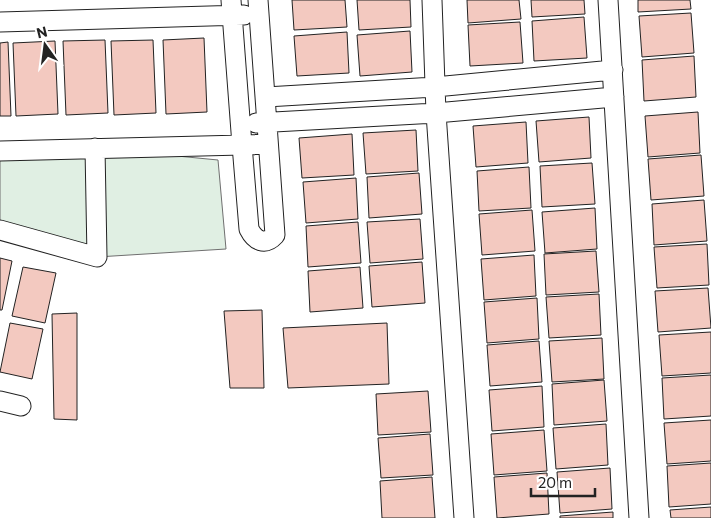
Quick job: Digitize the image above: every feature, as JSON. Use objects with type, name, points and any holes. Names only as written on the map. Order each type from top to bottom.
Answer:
[{"type":"street","points":[[432,0],[436,113],[464,518]]},
{"type":"street","points":[[608,0],[639,518]]},
{"type":"street","points":[[0,22],[232,8],[259,7],[275,235],[272,238],[260,241],[254,238],[249,229],[232,8]]},
{"type":"street","points":[[266,97],[435,87],[613,70]]},
{"type":"street","points":[[240,124],[436,113],[614,97]]},
{"type":"street","points":[[0,150],[268,144]]},
{"type":"street","points":[[0,230],[98,257],[95,148]]},
{"type":"street","points":[[0,401],[21,406]]},
{"type":"green space","points":[[95,148],[218,160],[226,249],[97,257],[0,230],[0,151]]},
{"type":"building","points":[[292,0],[345,0],[347,27],[294,30]]},
{"type":"building","points":[[357,0],[410,0],[411,27],[359,30]]},
{"type":"building","points":[[467,0],[519,0],[521,19],[468,23]]},
{"type":"building","points":[[531,0],[584,0],[585,14],[532,17]]},
{"type":"building","points":[[638,0],[690,0],[691,9],[638,12]]},
{"type":"building","points":[[691,13],[694,53],[642,57],[639,16]]},
{"type":"building","points":[[584,17],[587,58],[534,61],[532,21]]},
{"type":"building","points":[[520,22],[523,63],[470,66],[468,25]]},
{"type":"building","points":[[410,31],[412,72],[360,76],[357,35]]},
{"type":"building","points":[[347,32],[349,73],[297,76],[294,36]]},
{"type":"building","points":[[204,38],[207,112],[166,114],[163,40]]},
{"type":"building","points":[[105,40],[108,113],[66,115],[63,41]]},
{"type":"building","points":[[153,40],[156,113],[114,115],[111,41]]},
{"type":"building","points":[[55,41],[58,114],[16,116],[13,43]]},
{"type":"building","points":[[8,42],[11,116],[0,116],[0,43]]},
{"type":"building","points":[[694,56],[696,97],[644,101],[642,60]]},
{"type":"building","points":[[698,112],[700,153],[648,157],[645,116]]},
{"type":"building","points":[[589,117],[591,158],[539,162],[536,121]]},
{"type":"building","points":[[526,122],[528,163],[476,167],[473,126]]},
{"type":"building","points":[[416,130],[418,171],[366,174],[363,133]]},
{"type":"building","points":[[352,134],[354,175],[302,178],[299,138]]},
{"type":"building","points":[[701,155],[704,196],[651,200],[648,159]]},
{"type":"building","points":[[592,163],[595,204],[542,207],[540,166]]},
{"type":"building","points":[[529,167],[531,208],[479,211],[477,171]]},
{"type":"building","points":[[419,173],[422,214],[369,218],[367,177]]},
{"type":"building","points":[[356,178],[358,219],[306,223],[303,182]]},
{"type":"building","points":[[704,200],[707,241],[654,245],[652,204]]},
{"type":"building","points":[[595,208],[597,249],[545,253],[542,212]]},
{"type":"building","points":[[532,210],[535,251],[482,255],[479,214]]},
{"type":"building","points":[[420,219],[423,259],[370,263],[367,222]]},
{"type":"building","points":[[358,222],[361,263],[308,267],[306,226]]},
{"type":"building","points":[[707,244],[709,285],[657,288],[654,247]]},
{"type":"building","points":[[596,251],[599,292],[546,295],[544,254]]},
{"type":"building","points":[[534,255],[536,296],[484,300],[481,259]]},
{"type":"building","points":[[0,258],[12,261],[2,310],[0,310]]},
{"type":"building","points":[[422,262],[425,303],[372,307],[369,266]]},
{"type":"building","points":[[23,267],[56,273],[45,323],[12,316]]},
{"type":"building","points":[[360,267],[363,308],[310,312],[308,271]]},
{"type":"building","points":[[708,288],[711,328],[658,332],[655,291]]},
{"type":"building","points":[[599,294],[601,335],[549,338],[546,297]]},
{"type":"building","points":[[537,298],[539,339],[487,343],[484,302]]},
{"type":"building","points":[[262,310],[264,388],[230,388],[224,311]]},
{"type":"building","points":[[77,313],[77,420],[54,419],[52,314]]},
{"type":"building","points":[[10,323],[43,329],[32,379],[0,372]]},
{"type":"building","points":[[387,323],[389,384],[288,388],[283,328]]},
{"type":"building","points":[[711,332],[711,373],[662,376],[659,335]]},
{"type":"building","points":[[602,338],[604,379],[552,382],[549,341]]},
{"type":"building","points":[[539,341],[542,382],[490,386],[487,345]]},
{"type":"building","points":[[711,375],[711,416],[664,419],[662,378]]},
{"type":"building","points":[[604,380],[607,421],[554,425],[552,384]]},
{"type":"building","points":[[542,386],[544,427],[492,431],[489,390]]},
{"type":"building","points":[[428,391],[431,432],[378,435],[376,394]]},
{"type":"building","points":[[711,420],[711,461],[667,464],[664,423]]},
{"type":"building","points":[[606,424],[608,465],[556,469],[553,428]]},
{"type":"building","points":[[544,430],[547,471],[494,475],[491,434]]},
{"type":"building","points":[[430,434],[433,475],[381,478],[378,438]]},
{"type":"building","points":[[711,463],[711,504],[669,507],[667,466]]},
{"type":"building","points":[[610,468],[612,509],[560,513],[557,472]]},
{"type":"building","points":[[547,473],[549,514],[497,518],[494,477]]},
{"type":"building","points":[[432,477],[435,518],[382,518],[380,481]]},
{"type":"building","points":[[711,507],[711,518],[671,518],[670,510]]},
{"type":"building","points":[[613,512],[613,518],[560,518],[560,516]]}]
